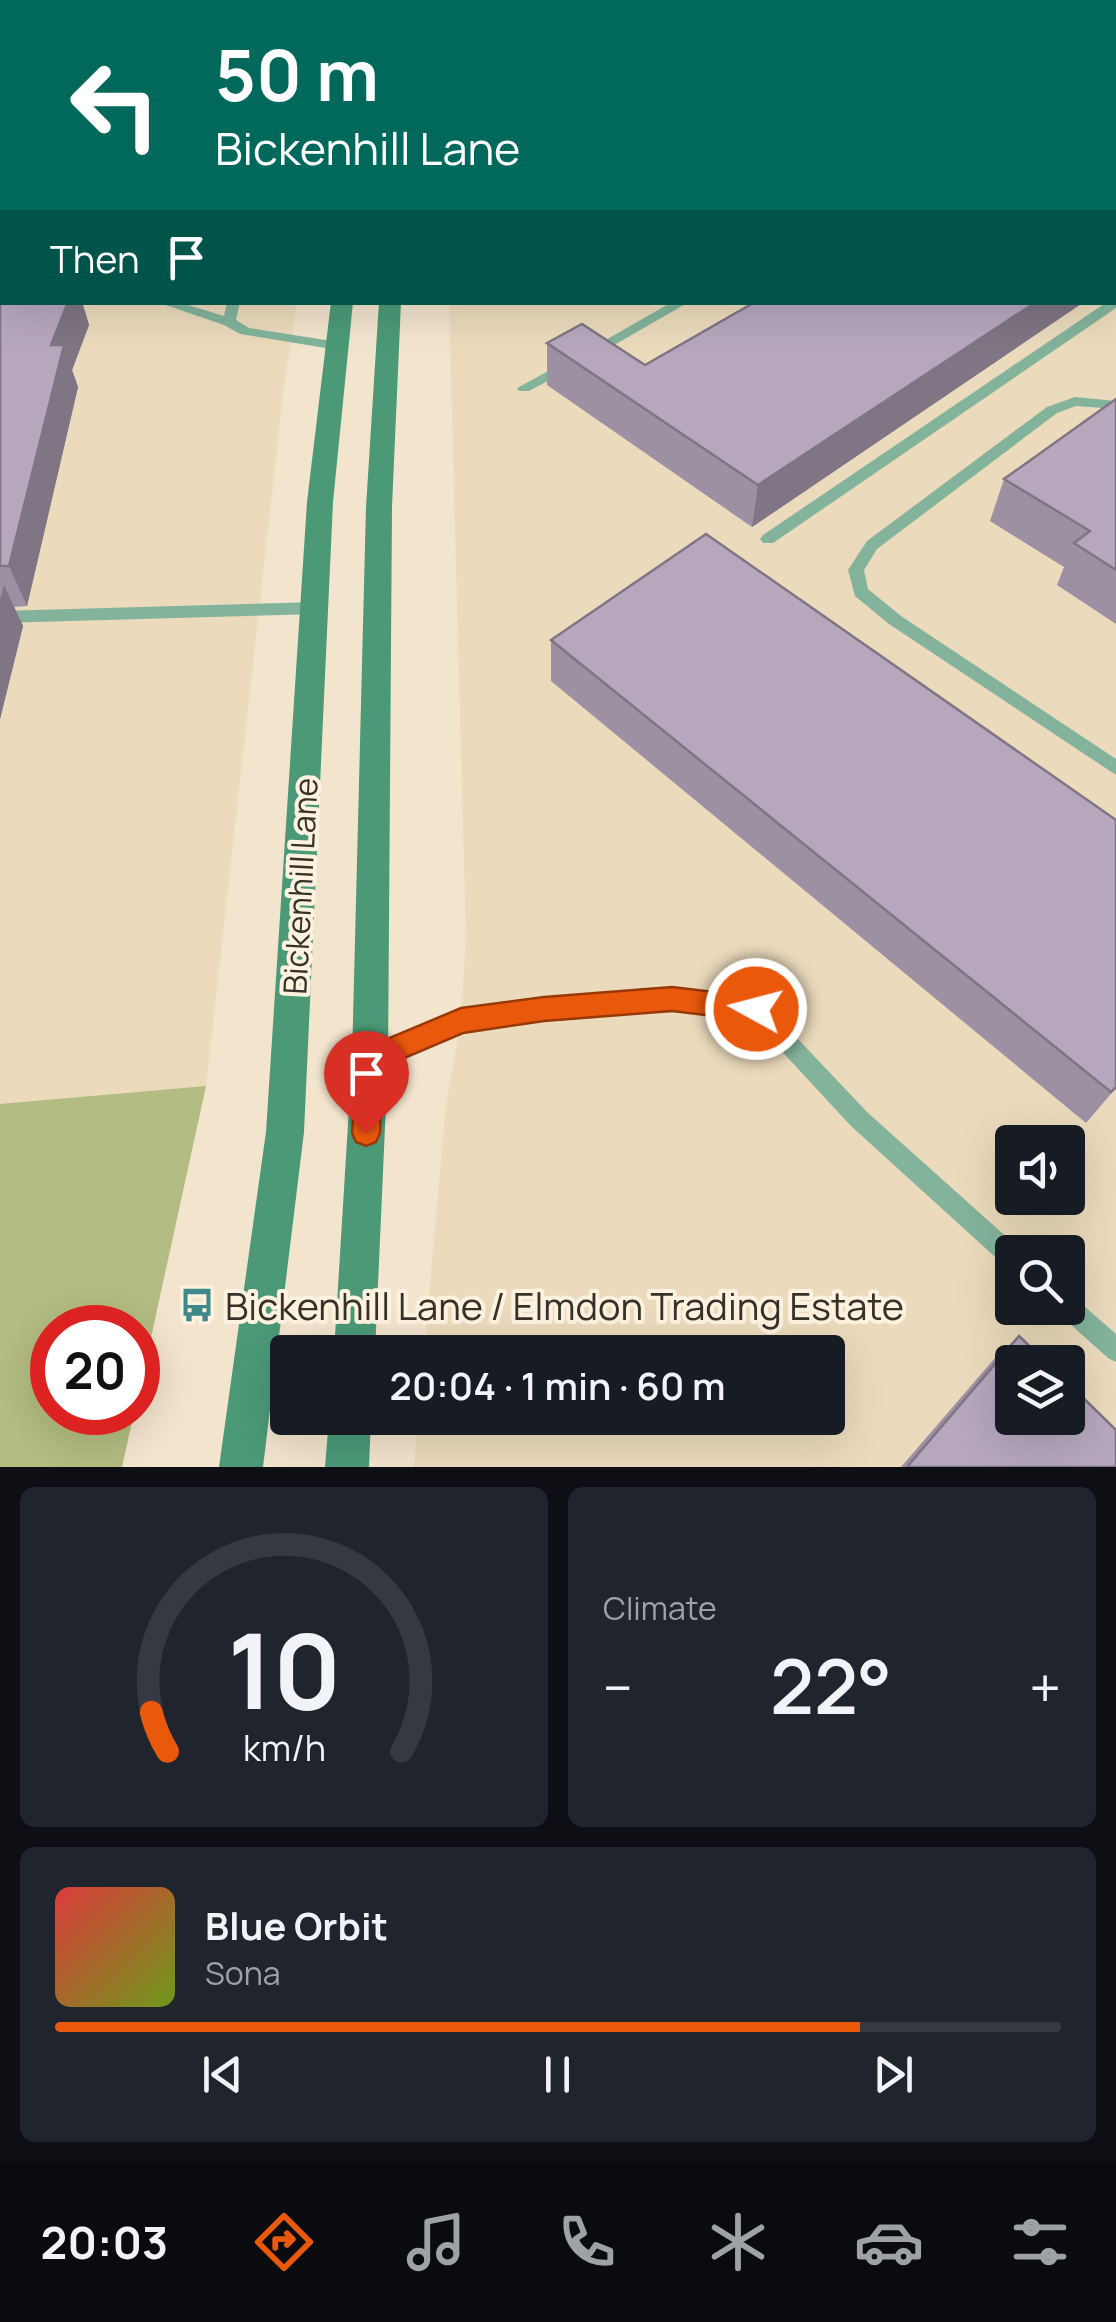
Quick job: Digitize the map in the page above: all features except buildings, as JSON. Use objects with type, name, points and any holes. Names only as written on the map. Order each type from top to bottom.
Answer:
[{"type":"main road","name":"Bickenhill Lane","points":[[240,1467],[285,1132],[320,502],[342,305]]},
{"type":"main road","points":[[355,1335],[370,1060],[379,507],[390,305]]},
{"type":"main road","points":[[347,1467],[349,1435]]},
{"type":"lane","points":[[173,305],[244,330],[338,346]]},
{"type":"lane","points":[[229,322],[233,305]]},
{"type":"lane","points":[[524,388],[677,305]]},
{"type":"lane","points":[[768,539],[1112,305]]},
{"type":"lane","points":[[1116,406],[1074,401],[1052,410],[872,545],[856,570],[861,592],[894,620],[1116,768]]},
{"type":"lane","points":[[0,618],[316,608]]},
{"type":"lane","points":[[370,1060],[461,1020],[544,1009],[672,999],[756,1009],[859,1119],[995,1242]]},
{"type":"lane","points":[[1085,1322],[1116,1350]]},
{"type":"shaded area","points":[[0,305],[297,305],[284,385],[206,1086],[0,1105]]},
{"type":"shaded area","points":[[449,305],[1116,305],[1116,1467],[414,1467],[417,1435],[845,1435],[845,1335],[426,1335],[446,1105],[461,1020],[466,938]]},
{"type":"green space","points":[[206,1086],[158,1305],[30,1305],[30,1435],[129,1435],[122,1467],[0,1467],[0,1104]]},
{"type":"place","name":"Bickenhill Lane / Elmdon Trading Estate","points":[[197,1305]]},
{"type":"route","points":[[366,1133],[370,1060],[461,1020],[672,999],[756,1009]]}]
